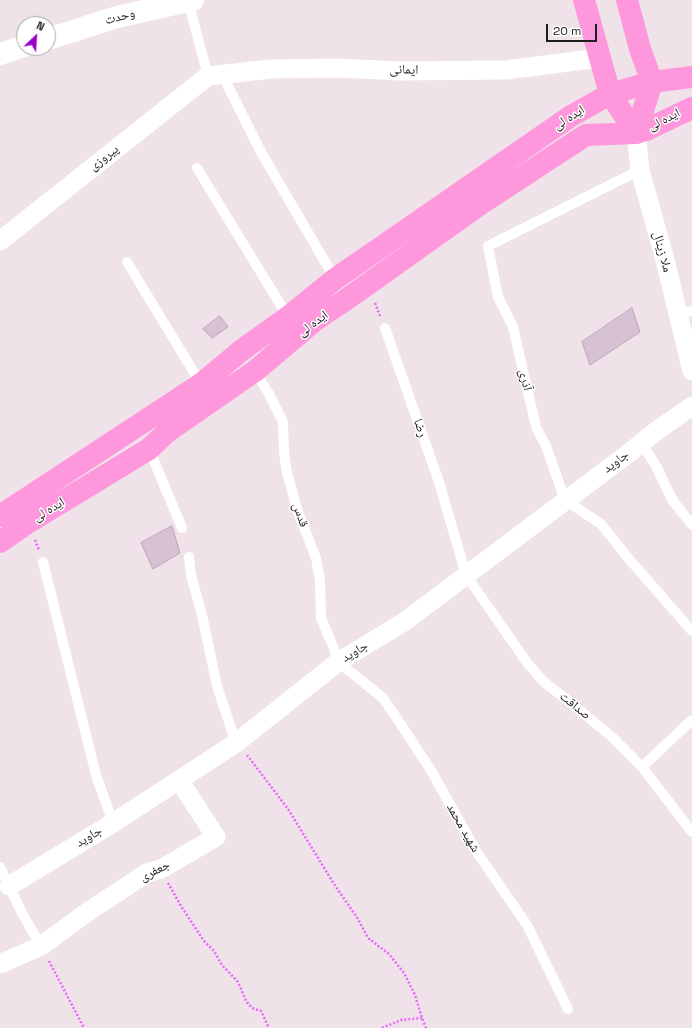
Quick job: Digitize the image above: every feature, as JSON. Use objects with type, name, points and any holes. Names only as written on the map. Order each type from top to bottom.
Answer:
[{"type":"main road","points":[[584,0],[610,94],[636,133]]},
{"type":"main road","points":[[627,0],[640,49],[652,82],[636,133]]},
{"type":"main road","points":[[652,82],[692,77]]},
{"type":"main road","name":"ایده لى","points":[[0,516],[201,384],[242,350],[288,318],[335,279],[571,116],[610,94],[652,82]]},
{"type":"main road","name":"ایده لی","points":[[636,133],[646,130],[692,108]]},
{"type":"main road","name":"ایده لى","points":[[0,542],[35,518],[149,449],[167,432],[255,372],[313,322],[482,203],[586,136],[636,133]]},
{"type":"main road","points":[[242,350],[255,372]]},
{"type":"street","name":"وحدت","points":[[56,36],[117,17],[191,0]]},
{"type":"street","points":[[0,54],[16,49]]},
{"type":"street","name":"ایمانی","points":[[215,75],[271,69],[338,68],[400,70],[506,70],[599,58]]},
{"type":"street","name":"پیروزی","points":[[0,241],[215,75]]},
{"type":"street","name":"ملا زینال","points":[[636,133],[640,170],[665,260],[685,312],[692,371]]},
{"type":"street","name":"جاوید","points":[[9,886],[113,823],[236,743],[338,662],[404,622],[655,432],[692,406]]},
{"type":"street","name":"جعفری","points":[[0,964],[41,946],[89,911],[147,873],[161,869],[216,837],[180,780]]},
{"type":"lane","points":[[191,0],[215,75],[335,279]]},
{"type":"lane","points":[[197,168],[288,318]]},
{"type":"lane","name":"آذری","points":[[565,500],[546,446],[536,427],[513,327],[498,297],[488,246],[640,170]]},
{"type":"lane","points":[[127,262],[201,384]]},
{"type":"lane","name":"رضا","points":[[385,328],[439,482],[466,575]]},
{"type":"lane","name":"قدس","points":[[255,372],[269,394],[283,422],[284,452],[288,473],[298,512],[316,558],[320,581],[321,618],[335,650],[338,662]]},
{"type":"lane","points":[[641,443],[655,464],[673,501],[692,524]]},
{"type":"lane","points":[[149,449],[182,528]]},
{"type":"lane","points":[[565,500],[601,524],[629,560],[692,631]]},
{"type":"lane","points":[[189,557],[191,575],[202,615],[217,686],[236,743]]},
{"type":"lane","points":[[43,562],[96,775],[113,823]]},
{"type":"lane","name":"صداقت","points":[[466,575],[528,664],[544,682],[612,737],[624,751],[642,767],[692,832]]},
{"type":"lane","name":"شهید محمد","points":[[338,662],[383,698],[404,729],[432,772],[476,851],[527,925],[568,1009]]},
{"type":"lane","points":[[642,767],[692,720]]},
{"type":"lane","points":[[0,867],[23,915],[41,946]]},
{"type":"path","points":[[367,284],[385,328]]},
{"type":"path","points":[[236,743],[254,762],[288,809],[334,884],[358,919],[368,938],[389,954],[404,973],[415,995],[426,1028]]},
{"type":"path","points":[[161,869],[181,906],[204,941],[214,951],[222,965],[238,982],[246,1000],[252,1008],[261,1011],[269,1028]]},
{"type":"path","points":[[41,946],[70,1004],[84,1028]]},
{"type":"path","points":[[382,1028],[401,1020],[422,1018]]},
{"type":"building","points":[[632,308],[640,332],[590,365],[582,342]]},
{"type":"building","points":[[220,316],[228,327],[212,338],[203,329]]},
{"type":"building","points":[[172,526],[180,553],[153,569],[141,543]]}]
